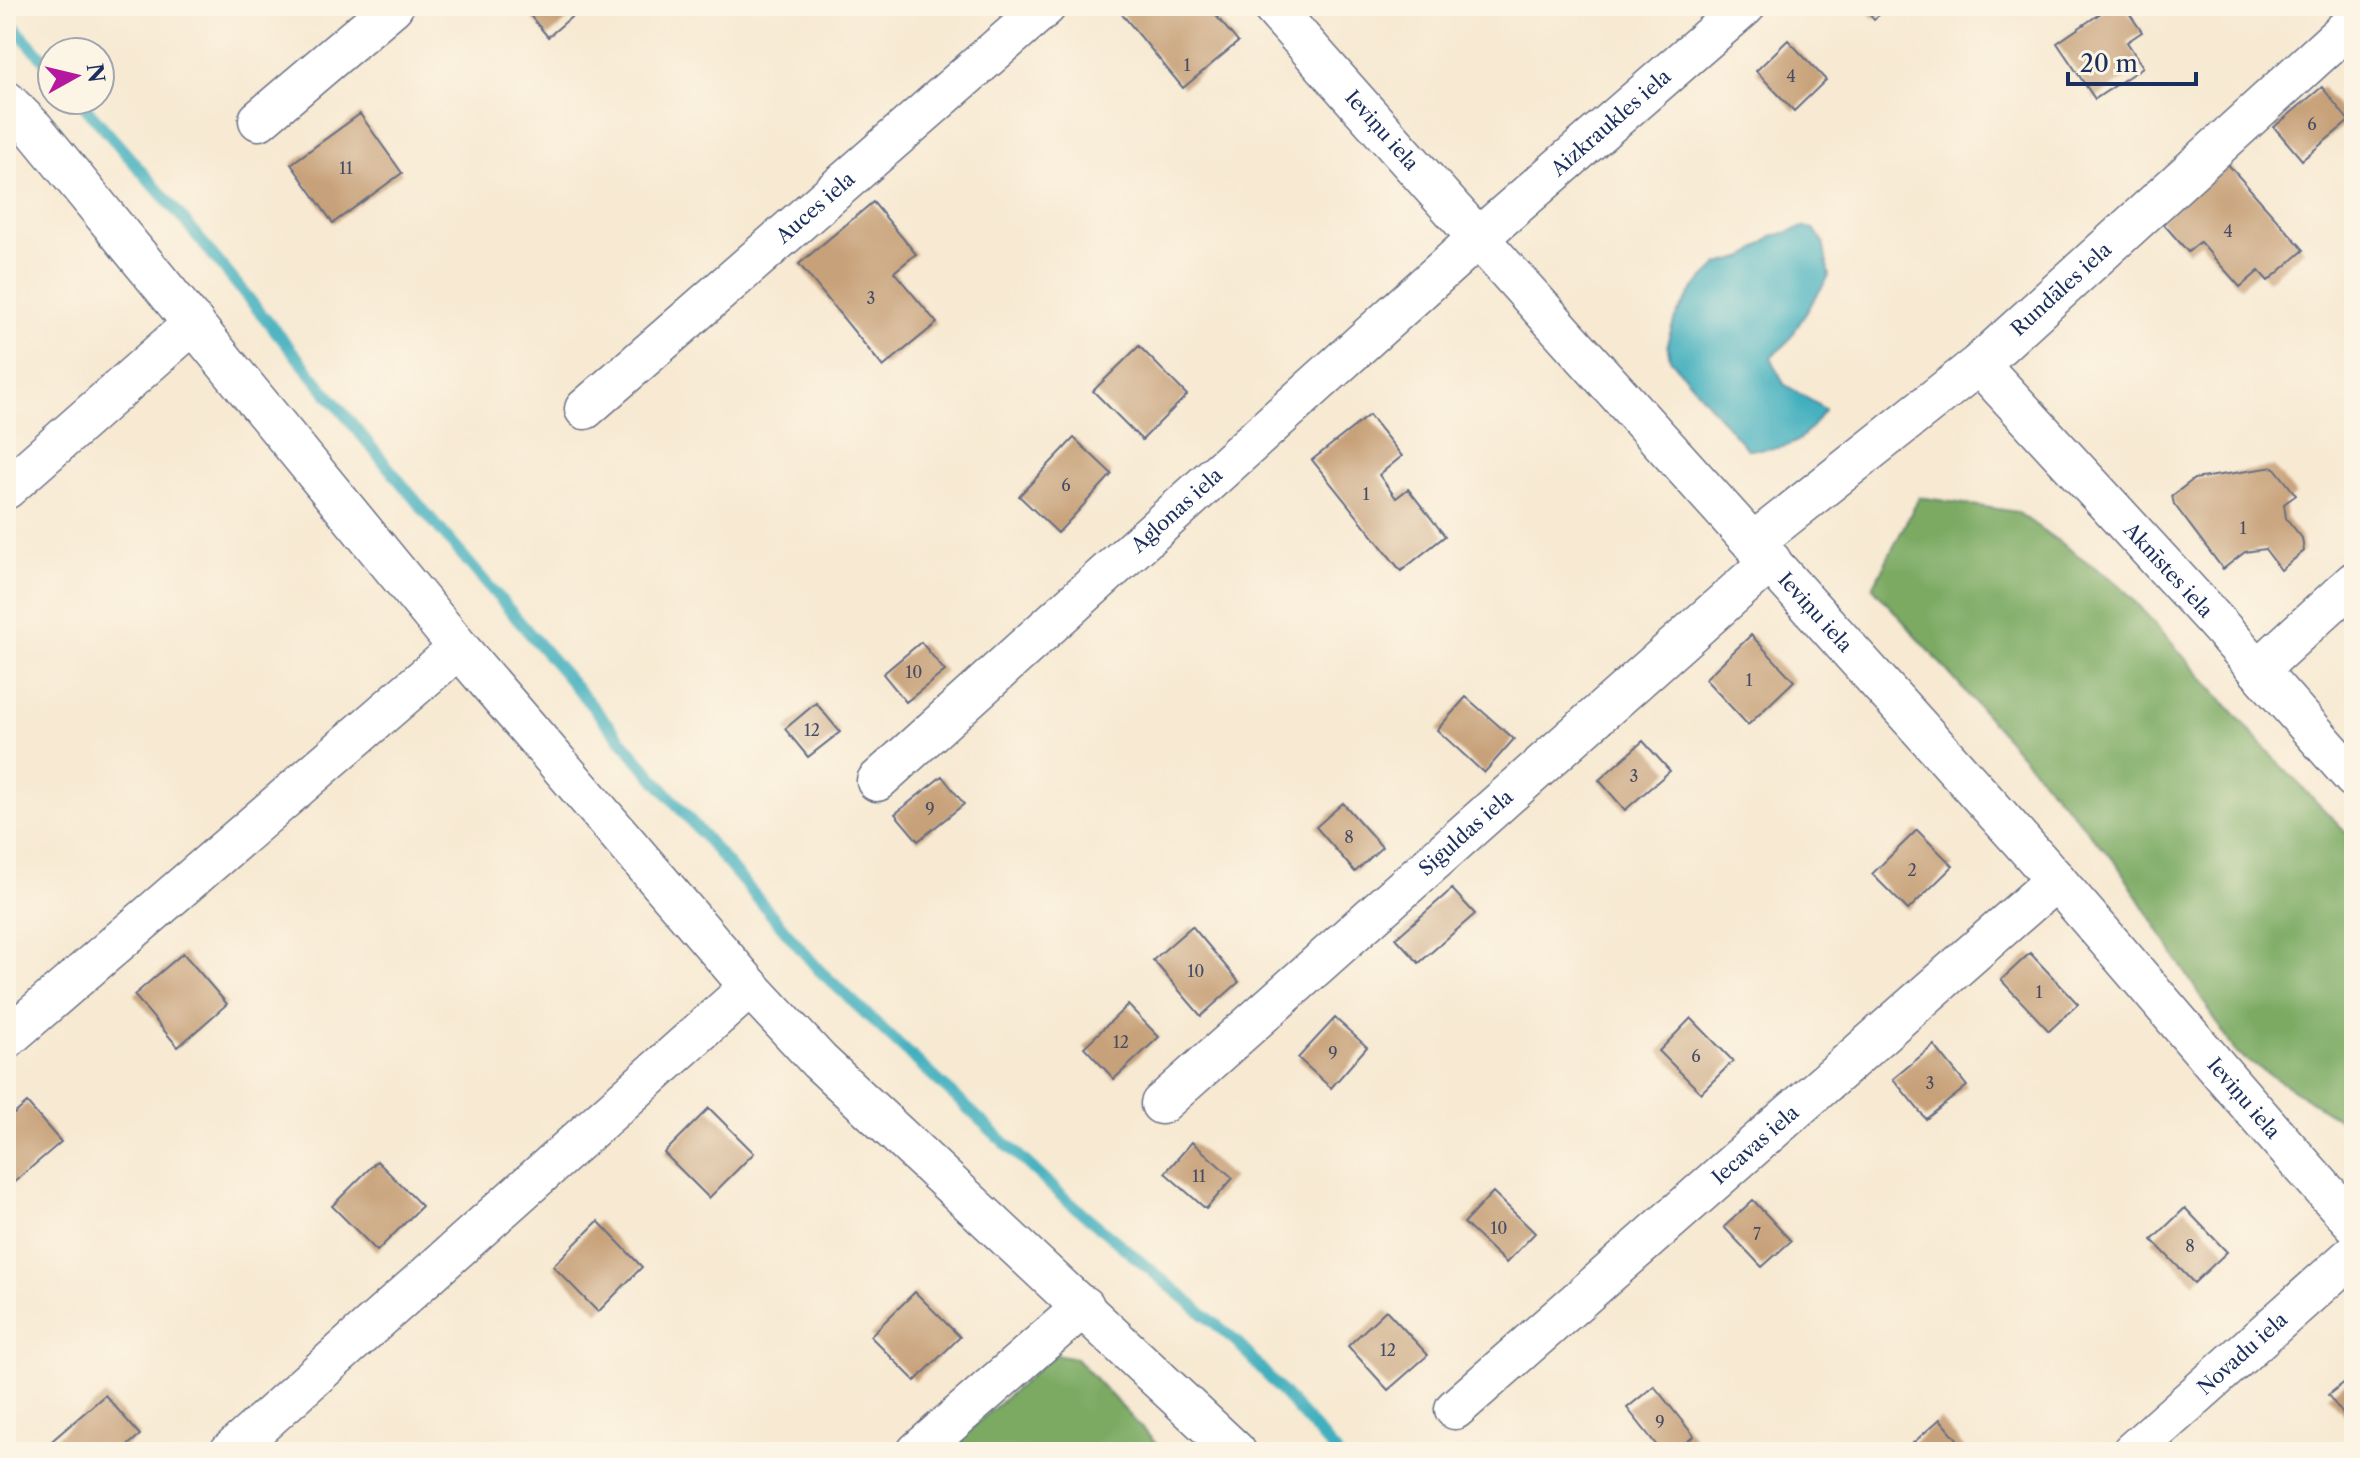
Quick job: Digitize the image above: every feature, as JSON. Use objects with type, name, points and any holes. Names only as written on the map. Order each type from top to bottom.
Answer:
[{"type":"street","points":[[259,120],[393,6]]},
{"type":"street","name":"Auces iela","points":[[585,409],[1046,6]]},
{"type":"street","name":"Ieviņu iela","points":[[1272,6],[1477,239],[2056,880],[2265,1125],[2354,1223]]},
{"type":"street","name":"Aizkraukles iela","points":[[1477,239],[1745,6]]},
{"type":"street","name":"Rundāles iela","points":[[1762,551],[1979,364],[2354,22]]},
{"type":"street","points":[[6,101],[34,129],[459,648],[750,987],[830,1071],[1084,1306],[1236,1452]]},
{"type":"street","name":"Aglonas iela","points":[[877,781],[1477,239]]},
{"type":"street","points":[[6,489],[194,323]]},
{"type":"street","name":"Aknīstes iela","points":[[1979,364],[2354,778]]},
{"type":"street","name":"Siguldas iela","points":[[1161,1104],[1762,551]]},
{"type":"street","points":[[2258,670],[2354,582]]},
{"type":"street","points":[[6,1039],[459,648]]},
{"type":"street","name":"Iecavas iela","points":[[1455,1409],[2056,880]]},
{"type":"street","points":[[230,1452],[750,987]]},
{"type":"street","name":"Novadu iela","points":[[2132,1452],[2354,1254]]},
{"type":"street","points":[[917,1452],[1084,1306]]},
{"type":"green space","points":[[1919,497],[2017,512],[2121,586],[2280,765],[2354,840],[2354,1122],[2343,1122],[2236,1053],[2117,864],[1873,587]]},
{"type":"green space","points":[[1055,1354],[1076,1358],[1164,1452],[959,1452],[959,1439]]},
{"type":"water","points":[[1804,227],[1813,229],[1823,241],[1829,276],[1787,343],[1771,357],[1784,384],[1825,409],[1808,431],[1793,443],[1784,447],[1747,449],[1670,359],[1667,343],[1675,318],[1694,288],[1719,264],[1745,257],[1772,237]]},
{"type":"building","points":[[522,6],[584,6],[548,37]]},
{"type":"building","points":[[1130,6],[1208,6],[1238,42],[1183,88],[1121,13]]},
{"type":"building","points":[[1863,6],[1891,6],[1874,19]]},
{"type":"building","points":[[2111,6],[2124,6],[2142,32],[2127,42],[2143,67],[2095,99],[2057,43]]},
{"type":"building","points":[[1788,40],[1826,80],[1794,111],[1756,71]]},
{"type":"building","points":[[2322,87],[2349,121],[2302,160],[2274,127]]},
{"type":"building","points":[[360,114],[402,173],[333,223],[291,164]]},
{"type":"building","points":[[2226,162],[2304,250],[2268,281],[2259,271],[2240,287],[2200,242],[2188,252],[2160,220]]},
{"type":"building","points":[[873,202],[916,254],[894,272],[937,323],[883,367],[799,264]]},
{"type":"building","points":[[1139,346],[1187,395],[1142,440],[1093,391]]},
{"type":"building","points":[[1369,415],[1402,456],[1379,475],[1396,498],[1408,489],[1445,536],[1401,571],[1312,460]]},
{"type":"building","points":[[1074,438],[1112,474],[1058,533],[1019,496]]},
{"type":"building","points":[[2274,467],[2296,495],[2284,504],[2286,518],[2302,538],[2304,551],[2281,570],[2265,549],[2245,552],[2223,569],[2174,504],[2172,496],[2194,479]]},
{"type":"building","points":[[1751,635],[1794,681],[1748,725],[1705,679]]},
{"type":"building","points":[[921,642],[945,671],[906,702],[883,674]]},
{"type":"building","points":[[1466,697],[1514,739],[1484,773],[1437,730]]},
{"type":"building","points":[[816,703],[840,732],[808,757],[785,729]]},
{"type":"building","points":[[1643,741],[1670,771],[1625,810],[1599,780]]},
{"type":"building","points":[[942,776],[964,804],[918,841],[895,814]]},
{"type":"building","points":[[1343,803],[1382,847],[1355,872],[1316,827]]},
{"type":"building","points":[[1917,830],[1953,866],[1908,910],[1872,874]]},
{"type":"building","points":[[1452,889],[1475,914],[1419,963],[1396,938]]},
{"type":"building","points":[[1192,926],[1239,982],[1201,1016],[1153,960]]},
{"type":"building","points":[[183,953],[227,1004],[178,1047],[134,995]]},
{"type":"building","points":[[2030,953],[2078,1004],[2049,1031],[2001,980]]},
{"type":"building","points":[[1128,1005],[1159,1037],[1114,1079],[1084,1047]]},
{"type":"building","points":[[1335,1018],[1367,1047],[1331,1088],[1298,1058]]},
{"type":"building","points":[[1691,1018],[1733,1061],[1701,1093],[1659,1051]]},
{"type":"building","points":[[1934,1045],[1967,1086],[1926,1119],[1893,1079]]},
{"type":"building","points":[[27,1103],[61,1142],[6,1189],[6,1121]]},
{"type":"building","points":[[709,1108],[754,1153],[709,1198],[664,1153]]},
{"type":"building","points":[[1192,1142],[1233,1178],[1206,1209],[1165,1173]]},
{"type":"building","points":[[377,1161],[422,1206],[377,1251],[332,1206]]},
{"type":"building","points":[[1493,1192],[1535,1233],[1506,1263],[1464,1223]]},
{"type":"building","points":[[1753,1200],[1791,1241],[1762,1267],[1724,1227]]},
{"type":"building","points":[[2185,1208],[2227,1252],[2194,1283],[2152,1240]]},
{"type":"building","points":[[598,1221],[642,1267],[598,1312],[553,1266]]},
{"type":"building","points":[[915,1292],[960,1337],[915,1381],[870,1336]]},
{"type":"building","points":[[1386,1310],[1428,1355],[1388,1390],[1348,1346]]},
{"type":"building","points":[[2354,1375],[2354,1419],[2350,1423],[2328,1395]]},
{"type":"building","points":[[1654,1386],[1694,1436],[1674,1452],[1662,1452],[1627,1408]]},
{"type":"building","points":[[105,1395],[140,1435],[120,1452],[39,1452]]},
{"type":"building","points":[[1940,1419],[1968,1452],[1903,1452]]},
{"type":"waterway","points":[[6,18],[36,51]]},
{"type":"waterway","points":[[93,116],[178,213],[426,513],[819,970],[1062,1196],[1237,1342],[1336,1452]]}]
